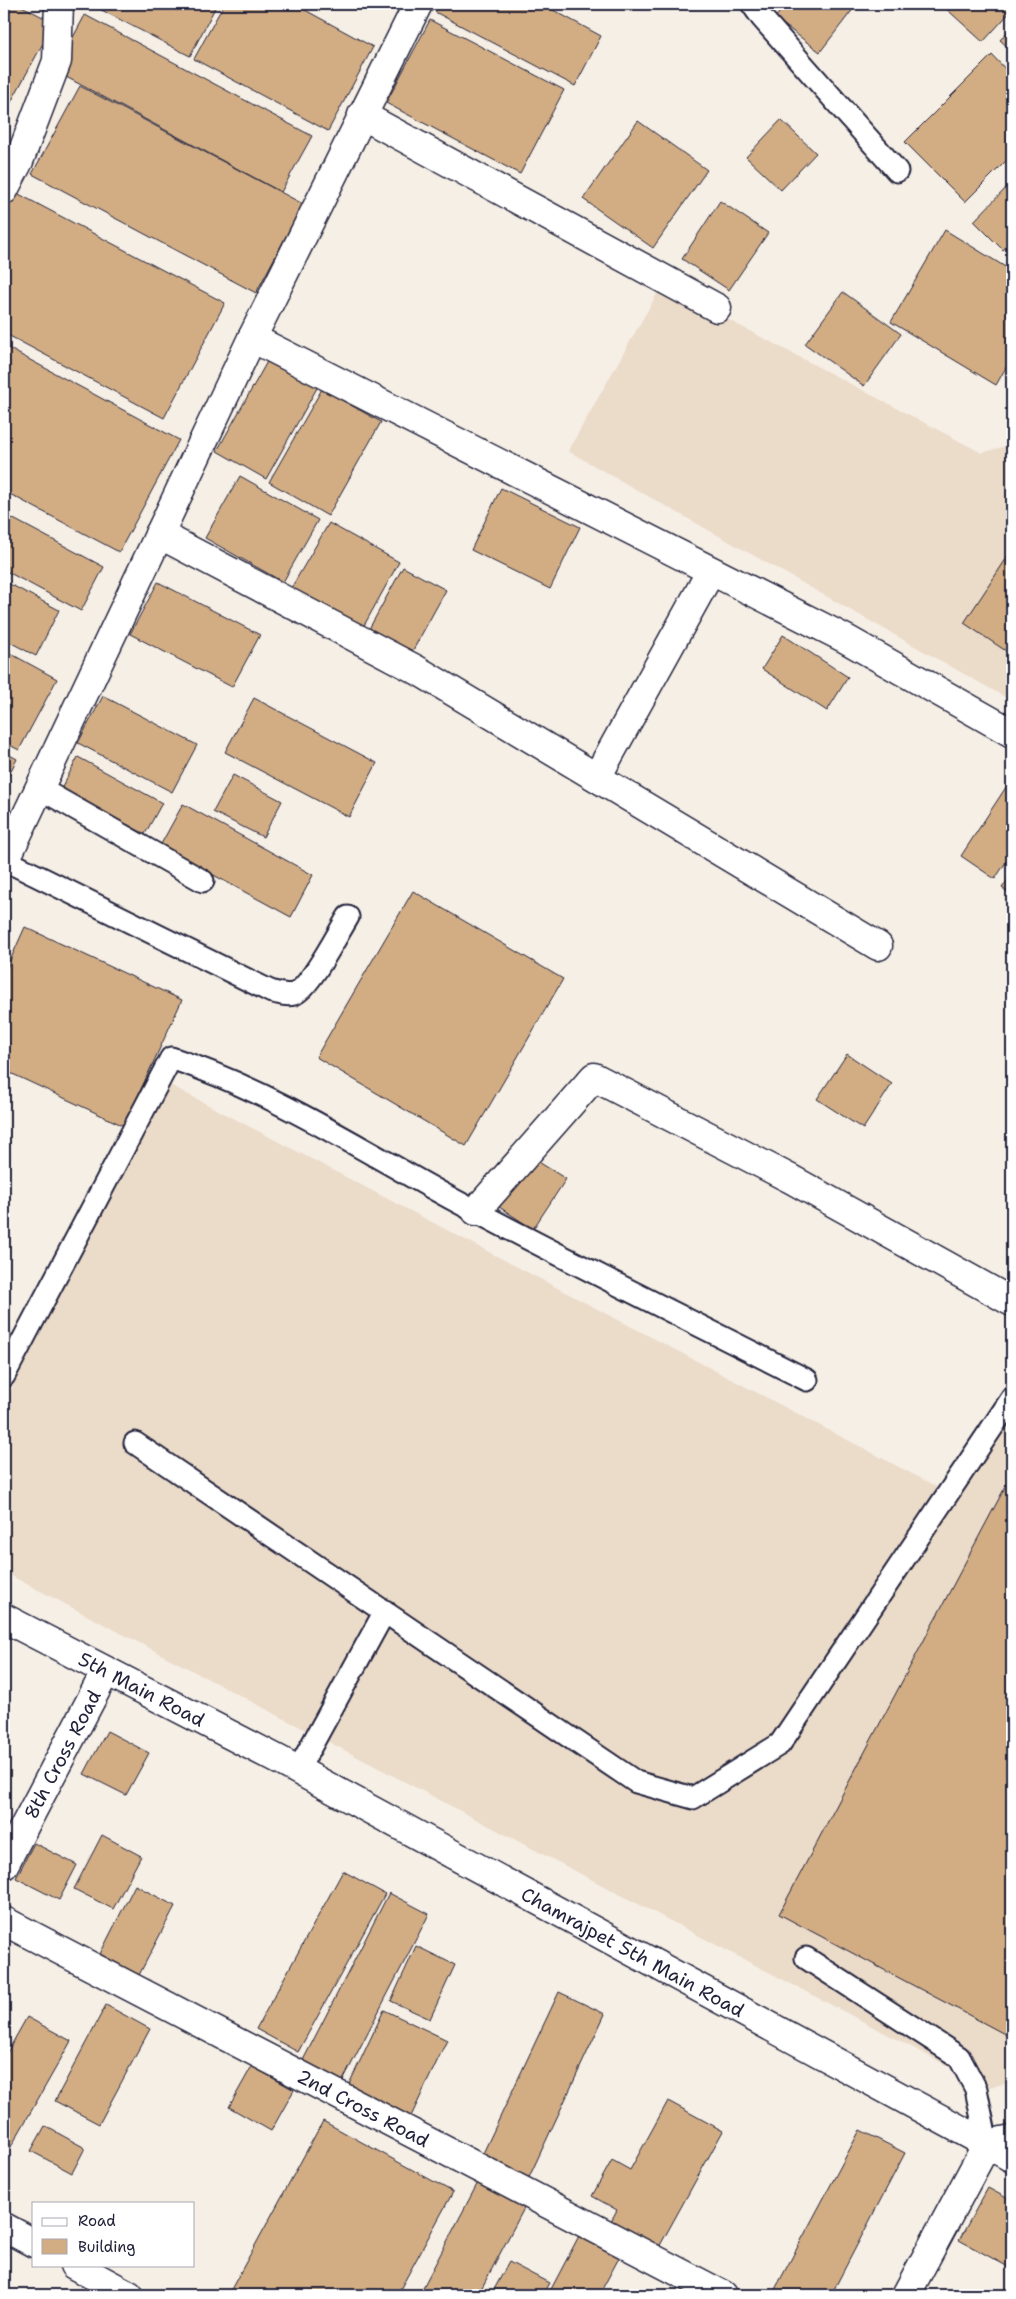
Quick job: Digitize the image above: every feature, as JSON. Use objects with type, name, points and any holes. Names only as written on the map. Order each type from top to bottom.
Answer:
[{"type":"street","points":[[4,190],[19,161],[57,61],[59,4]]},
{"type":"street","points":[[4,861],[252,338],[362,115],[413,5]]},
{"type":"street","points":[[362,115],[716,308]]},
{"type":"street","points":[[252,338],[846,639],[1012,733]]},
{"type":"street","points":[[159,534],[417,670],[878,946]]},
{"type":"street","points":[[597,777],[711,571]]},
{"type":"street","points":[[476,1211],[594,1076],[791,1179],[1012,1302]]},
{"type":"street","name":"5th Main Road","points":[[4,1618],[288,1765]]},
{"type":"street","name":"8th Cross Road","points":[[4,1865],[106,1671]]},
{"type":"street","name":"Chamrajpet 5th Main Road","points":[[288,1765],[1000,2142],[1012,2158]]},
{"type":"street","name":"2nd Cross Road","points":[[4,1921],[723,2295]]},
{"type":"street","points":[[906,2295],[1000,2142]]},
{"type":"street","points":[[4,2227],[32,2242]]},
{"type":"street","points":[[76,2266],[129,2295]]},
{"type":"lane","points":[[752,4],[762,18],[897,171]]},
{"type":"lane","points":[[39,788],[203,881]]},
{"type":"lane","points":[[4,861],[270,991],[284,995],[294,994],[306,985],[348,917]]},
{"type":"lane","points":[[4,1376],[171,1058],[214,1072],[327,1129],[476,1211],[807,1380]]},
{"type":"lane","points":[[135,1443],[636,1782],[693,1798],[780,1744],[1012,1398]]},
{"type":"lane","points":[[288,1765],[385,1611]]},
{"type":"lane","points":[[806,1958],[959,2057],[1000,2142]]},
{"type":"shaded area","points":[[662,285],[982,453],[1012,444],[1012,701],[568,451]]},
{"type":"shaded area","points":[[153,1076],[939,1488],[1012,1376],[1012,2083],[988,2087],[4,1572],[4,1406]]},
{"type":"building","points":[[4,4],[18,4],[54,23],[4,115]]},
{"type":"building","points":[[90,4],[217,4],[190,56]]},
{"type":"building","points":[[224,4],[294,4],[373,47],[328,131],[194,59]]},
{"type":"building","points":[[440,4],[542,4],[601,36],[575,86],[435,12]]},
{"type":"building","points":[[786,4],[857,4],[820,52],[775,18]]},
{"type":"building","points":[[941,4],[1012,4],[1012,10],[983,42]]},
{"type":"building","points":[[85,15],[312,136],[281,192],[55,71]]},
{"type":"building","points":[[430,20],[564,90],[520,174],[386,103]]},
{"type":"building","points":[[1012,27],[1012,51],[1000,40]]},
{"type":"building","points":[[992,55],[1012,76],[1012,155],[965,202],[905,142]]},
{"type":"building","points":[[80,86],[303,204],[256,293],[32,174]]},
{"type":"building","points":[[781,120],[816,153],[781,190],[746,157]]},
{"type":"building","points":[[638,121],[707,170],[653,248],[583,199]]},
{"type":"building","points":[[1012,182],[1012,241],[1003,250],[974,221]]},
{"type":"building","points":[[13,191],[225,303],[164,418],[4,333],[4,208]]},
{"type":"building","points":[[720,201],[768,233],[729,290],[682,259]]},
{"type":"building","points":[[945,230],[1012,271],[1012,357],[996,385],[891,322]]},
{"type":"building","points":[[843,292],[901,334],[864,386],[805,344]]},
{"type":"building","points":[[4,346],[179,440],[119,552],[4,491]]},
{"type":"building","points":[[273,351],[322,379],[266,479],[217,451]]},
{"type":"building","points":[[322,389],[381,422],[328,516],[269,482]]},
{"type":"building","points":[[240,476],[318,520],[283,582],[205,538]]},
{"type":"building","points":[[501,488],[580,527],[550,589],[471,550]]},
{"type":"building","points":[[4,514],[104,567],[81,611],[4,570]]},
{"type":"building","points":[[329,523],[399,562],[361,631],[290,590]]},
{"type":"building","points":[[1012,550],[1012,655],[964,623]]},
{"type":"building","points":[[403,567],[446,590],[412,652],[369,629]]},
{"type":"building","points":[[4,581],[59,610],[36,656],[4,639]]},
{"type":"building","points":[[158,582],[260,635],[232,687],[130,634]]},
{"type":"building","points":[[783,635],[848,677],[827,711],[762,669]]},
{"type":"building","points":[[4,650],[57,679],[19,750],[4,742]]},
{"type":"building","points":[[103,696],[197,745],[172,792],[78,743]]},
{"type":"building","points":[[254,698],[377,763],[349,817],[225,752]]},
{"type":"building","points":[[4,752],[17,759],[4,784]]},
{"type":"building","points":[[78,757],[162,803],[145,834],[61,789]]},
{"type":"building","points":[[233,775],[282,801],[263,837],[213,812]]},
{"type":"building","points":[[1012,778],[1012,853],[995,879],[961,856]]},
{"type":"building","points":[[183,804],[313,875],[291,917],[160,846]]},
{"type":"building","points":[[1012,874],[1012,895],[1002,888]]},
{"type":"building","points":[[413,891],[563,979],[466,1146],[316,1057]]},
{"type":"building","points":[[25,927],[182,1000],[124,1126],[4,1070],[4,974]]},
{"type":"building","points":[[847,1054],[892,1084],[863,1129],[817,1099]]},
{"type":"building","points":[[529,1156],[566,1179],[533,1229],[496,1205]]},
{"type":"building","points":[[1012,1474],[1012,2038],[779,1914]]},
{"type":"building","points":[[107,1731],[149,1753],[126,1795],[84,1774]]},
{"type":"building","points":[[102,1835],[141,1856],[113,1909],[74,1889]]},
{"type":"building","points":[[34,1843],[77,1865],[59,1900],[16,1878]]},
{"type":"building","points":[[343,1871],[385,1894],[298,2052],[256,2029]]},
{"type":"building","points":[[135,1885],[175,1906],[139,1975],[100,1954]]},
{"type":"building","points":[[389,1893],[429,1914],[339,2088],[299,2068]]},
{"type":"building","points":[[416,1946],[455,1965],[430,2019],[391,2001]]},
{"type":"building","points":[[559,1992],[605,2014],[525,2186],[478,2164]]},
{"type":"building","points":[[106,2005],[150,2029],[99,2124],[55,2101]]},
{"type":"building","points":[[384,2010],[447,2040],[406,2127],[343,2097]]},
{"type":"building","points":[[27,2017],[71,2041],[8,2152],[4,2149],[4,2058]]},
{"type":"building","points":[[252,2066],[294,2090],[271,2131],[229,2107]]},
{"type":"building","points":[[668,2101],[723,2131],[653,2258],[605,2232],[617,2210],[592,2196],[612,2160],[630,2170]]},
{"type":"building","points":[[323,2121],[453,2192],[397,2295],[228,2295]]},
{"type":"building","points":[[45,2126],[85,2148],[72,2173],[31,2151]]},
{"type":"building","points":[[860,2130],[905,2153],[831,2295],[772,2295]]},
{"type":"building","points":[[483,2173],[530,2197],[478,2295],[419,2295]]},
{"type":"building","points":[[988,2188],[1012,2201],[1012,2269],[959,2240]]},
{"type":"building","points":[[580,2234],[620,2256],[599,2295],[548,2295]]},
{"type":"building","points":[[509,2262],[549,2283],[542,2295],[491,2295]]}]
